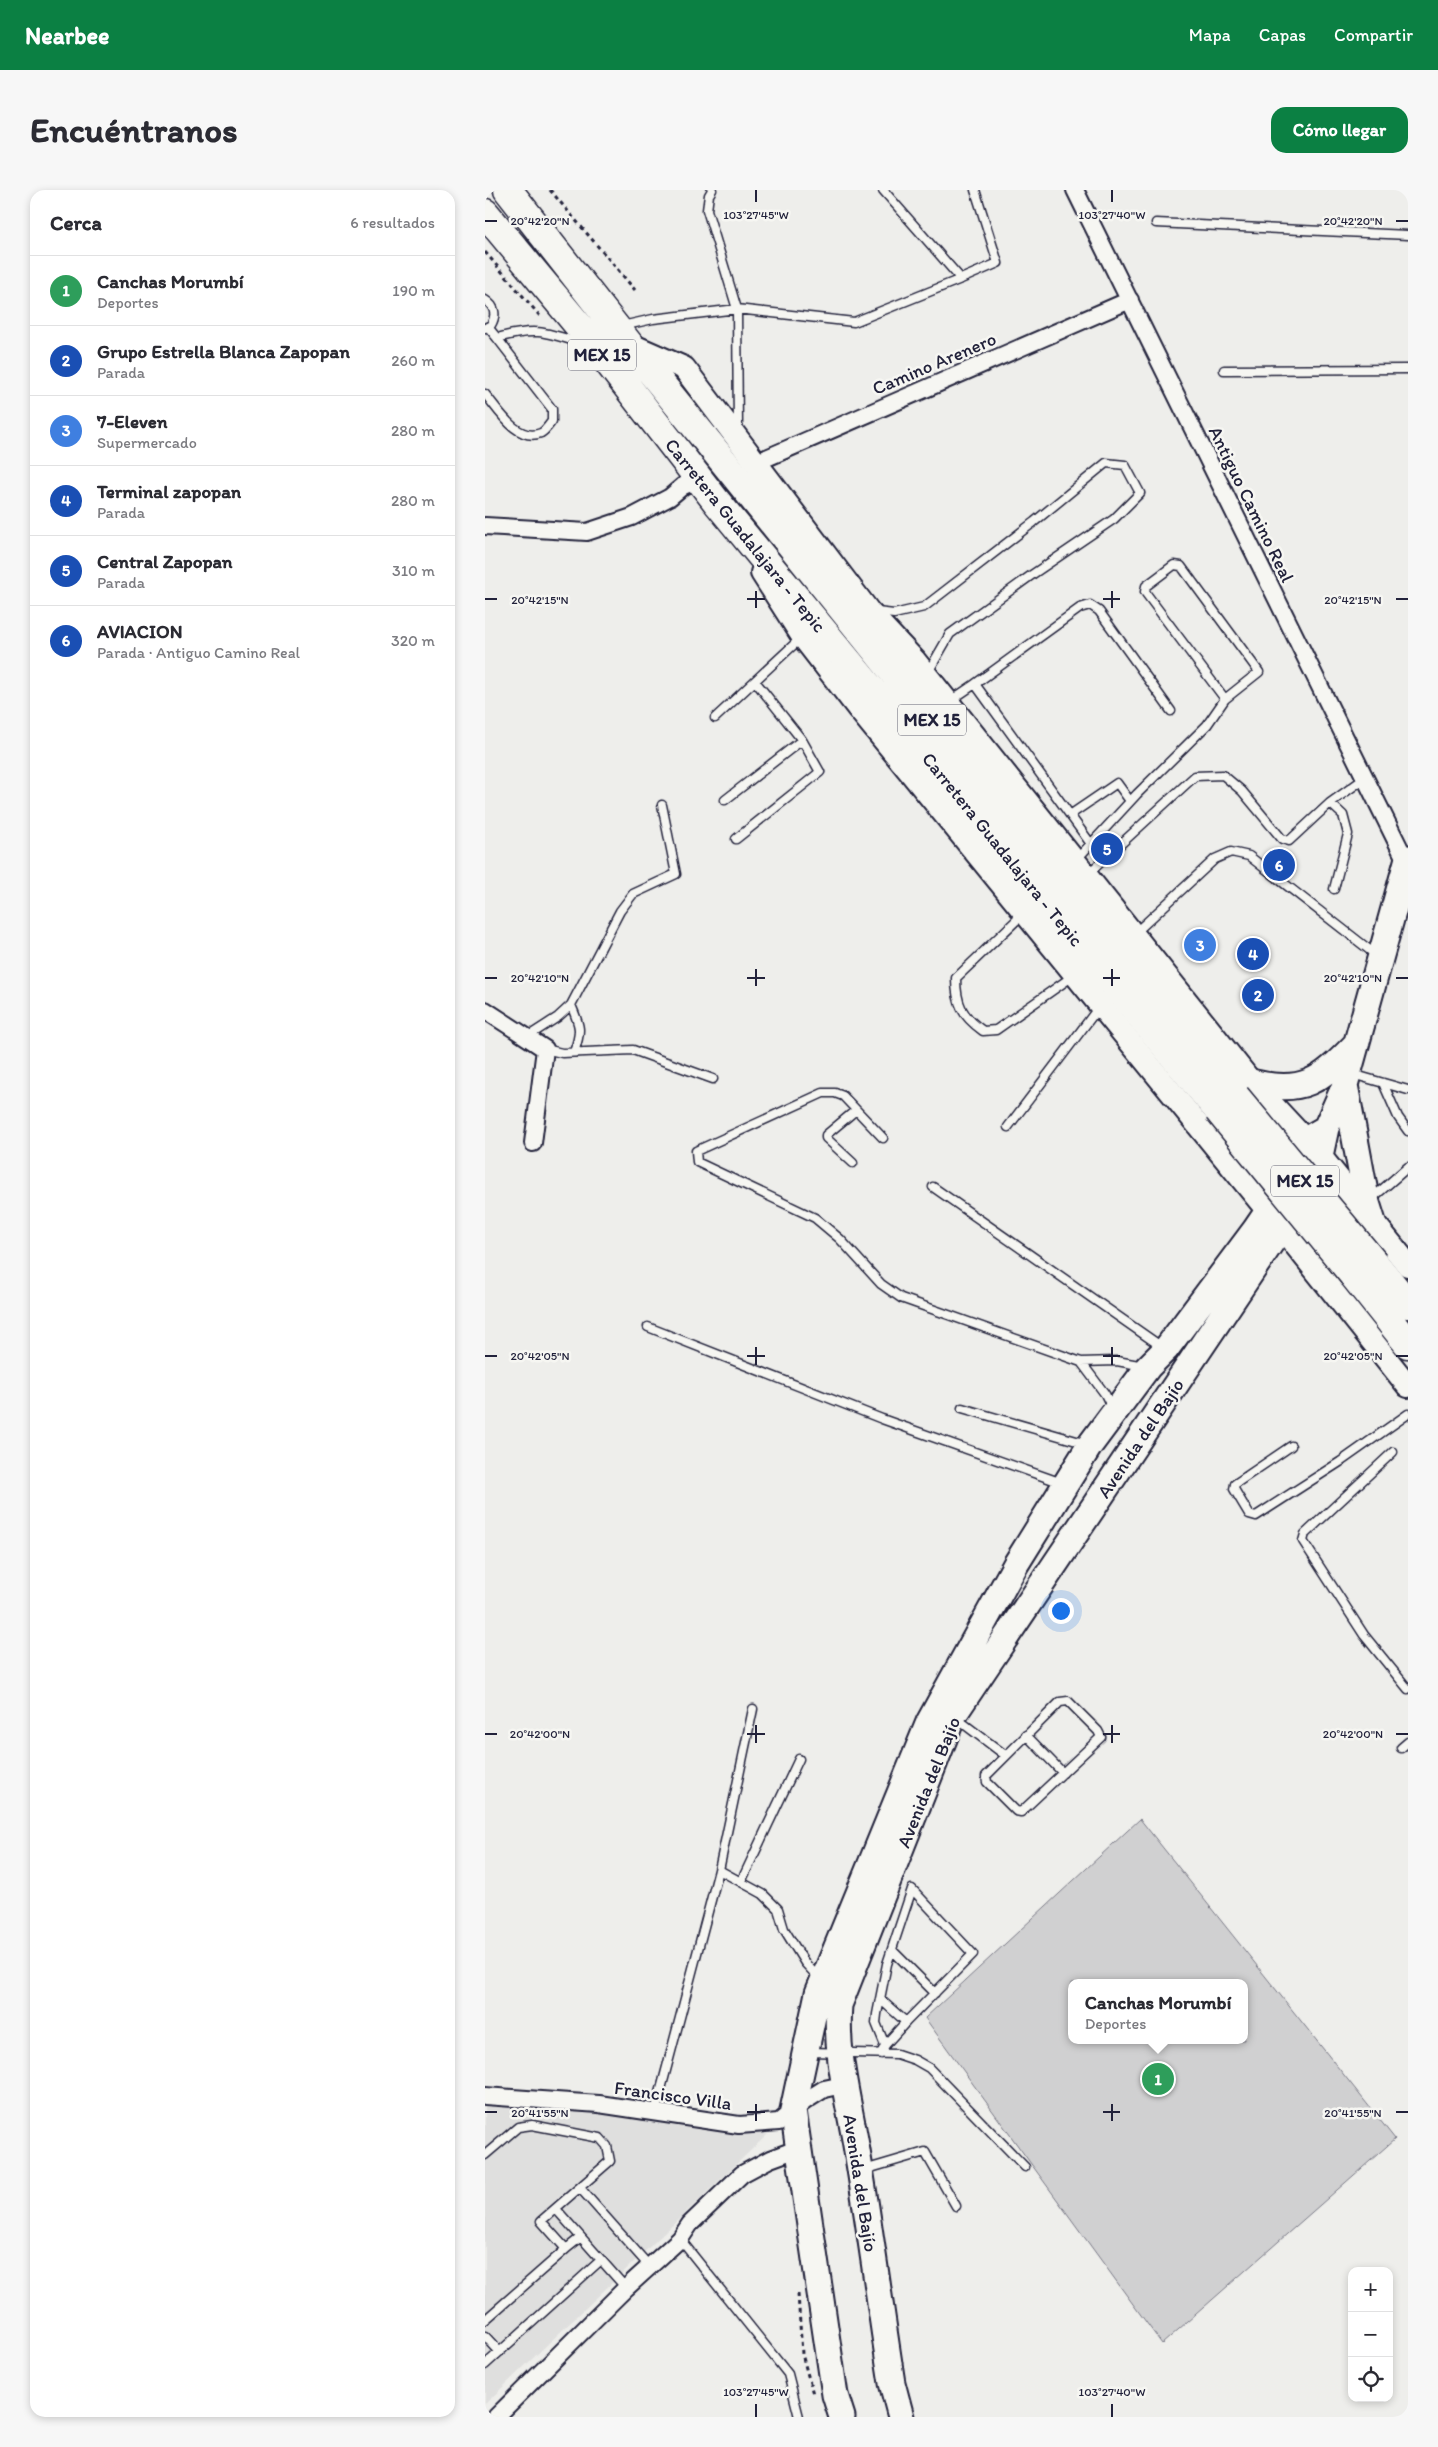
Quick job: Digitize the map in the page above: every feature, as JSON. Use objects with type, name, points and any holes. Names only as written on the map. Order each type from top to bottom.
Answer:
[{"type":"highway","name":"Carretera Guadalajara - Tepic","points":[[508,190],[1225,1103]]},
{"type":"highway","name":"Carretera Guadalajara - Tepic","points":[[485,213],[598,350],[700,479],[809,629],[1225,1103],[1364,1270],[1408,1344]]},
{"type":"highway","name":"Carretera Guadalajara - Tepic","points":[[1364,1270],[1408,1304]]},
{"type":"main road","points":[[622,336],[684,368],[869,612],[948,702],[1133,934],[1225,1103],[1274,1220],[1408,1386]]},
{"type":"main road","points":[[809,629],[1024,912],[1099,1006],[1225,1103],[1317,1141],[1407,1264]]},
{"type":"main road","points":[[1274,1220],[1317,1141],[1346,1079],[1407,860]]},
{"type":"main road","points":[[1225,1103],[1277,1088],[1294,1087],[1322,1076],[1355,1044]]},
{"type":"main road","points":[[1346,1079],[1370,1212]]},
{"type":"main road","name":"Avenida del Bajío","points":[[842,2417],[834,2385],[797,2149],[793,2110],[807,2052],[818,1993],[929,1722],[1016,1564],[1090,1445],[1115,1414],[1148,1367],[1274,1220]]},
{"type":"main road","name":"Avenida del Bajío","points":[[901,2417],[892,2383],[860,2171],[843,2085],[837,2027],[839,2005],[953,1716],[1274,1220]]},
{"type":"main road","points":[[1346,1307],[1346,1272],[1357,1255],[1366,1250],[1385,1250],[1407,1264]]},
{"type":"street","name":"Antiguo Camino Real","points":[[1075,190],[1407,860]]},
{"type":"street","name":"Camino Arenero","points":[[755,462],[1130,300]]},
{"type":"street","points":[[485,526],[587,532],[633,517],[670,496],[683,486],[700,479]]},
{"type":"street","points":[[485,1010],[545,1049],[533,1143]]},
{"type":"street","name":"Francisco Villa","points":[[485,2096],[599,2104],[739,2125],[779,2122],[824,2089],[843,2085]]},
{"type":"street","points":[[495,2417],[626,2288],[680,2239],[690,2224],[742,2174],[770,2159],[797,2149]]},
{"type":"lane","points":[[712,190],[709,194],[707,210],[737,309],[739,440]]},
{"type":"lane","points":[[883,190],[961,279]]},
{"type":"lane","points":[[622,336],[653,319],[737,309],[854,322],[961,279],[998,263],[975,190]]},
{"type":"lane","points":[[1156,223],[1408,235]]},
{"type":"lane","points":[[485,300],[494,308],[495,314],[494,320],[487,327],[552,409],[552,421],[541,432],[526,435],[515,429],[485,394]]},
{"type":"lane","points":[[497,338],[523,330],[541,330],[598,350]]},
{"type":"lane","points":[[1225,370],[1408,369]]},
{"type":"lane","points":[[869,612],[894,614],[924,607],[1034,522],[1106,463],[1125,465],[1140,493],[1114,519],[950,634],[926,676]]},
{"type":"lane","points":[[1080,868],[1091,844],[1130,801],[1207,725],[1225,699],[1257,676],[1258,669],[1181,566],[1175,565],[1146,586],[1145,592],[1225,699]]},
{"type":"lane","points":[[948,702],[1080,608],[1090,605],[1099,611],[1171,711]]},
{"type":"lane","points":[[715,718],[809,629]]},
{"type":"lane","points":[[736,839],[820,772],[802,740],[755,681]]},
{"type":"lane","points":[[975,684],[1091,844]]},
{"type":"lane","points":[[725,800],[802,740]]},
{"type":"lane","points":[[1080,868],[1195,776],[1223,775],[1242,791],[1282,839],[1289,841],[1330,803],[1365,778]]},
{"type":"lane","points":[[1071,815],[1117,783],[1130,801]]},
{"type":"lane","points":[[1330,803],[1343,816],[1349,834],[1334,889]]},
{"type":"lane","points":[[527,1037],[558,1017],[571,1005],[620,911],[633,894],[676,874],[662,805]]},
{"type":"lane","points":[[1133,934],[1215,859],[1231,852],[1249,856],[1379,958]]},
{"type":"lane","points":[[1024,912],[956,978],[956,996],[968,1020],[983,1031],[996,1030],[1075,975]]},
{"type":"lane","points":[[571,1005],[581,1034],[574,1052]]},
{"type":"lane","points":[[1008,1127],[1099,1006]]},
{"type":"lane","points":[[545,1049],[562,1053],[633,1050],[713,1079]]},
{"type":"lane","points":[[1346,1079],[1383,1083],[1408,1090]]},
{"type":"lane","points":[[1383,1083],[1398,1118],[1408,1131]]},
{"type":"lane","points":[[883,1138],[843,1096],[835,1093],[823,1093],[696,1151],[695,1157],[697,1162],[815,1218],[840,1239],[881,1284],[901,1298],[1081,1362],[1117,1361],[1148,1367]]},
{"type":"lane","points":[[853,1163],[827,1138],[827,1135],[857,1110]]},
{"type":"lane","points":[[1370,1212],[1408,1167]]},
{"type":"lane","points":[[933,1187],[1165,1349]]},
{"type":"lane","points":[[648,1327],[882,1419],[1065,1484]]},
{"type":"lane","points":[[1081,1362],[1105,1394],[1115,1414]]},
{"type":"lane","points":[[961,1408],[1090,1445]]},
{"type":"lane","points":[[1291,1446],[1235,1484],[1235,1489],[1249,1514],[1257,1516],[1340,1462],[1408,1414]]},
{"type":"lane","points":[[1393,1452],[1305,1534],[1303,1541],[1364,1635],[1408,1689]]},
{"type":"lane","points":[[1068,1701],[1098,1730],[1101,1737],[1021,1812],[1016,1811],[987,1782],[986,1776],[1026,1735],[1061,1702],[1068,1701]]},
{"type":"lane","points":[[655,2112],[719,1870],[753,1709]]},
{"type":"lane","points":[[953,1716],[1005,1755]]},
{"type":"lane","points":[[1026,1735],[1063,1773]]},
{"type":"lane","points":[[1401,1748],[1408,1742]]},
{"type":"lane","points":[[741,1882],[799,1759]]},
{"type":"lane","points":[[719,1870],[763,1894],[778,1909],[785,1929],[805,1963],[823,1982]]},
{"type":"lane","points":[[881,2054],[885,2045],[906,2022],[973,1954],[912,1889],[892,1950],[880,1998],[876,2023],[885,2045]]},
{"type":"lane","points":[[892,1950],[935,1992]]},
{"type":"lane","points":[[880,1998],[906,2022]]},
{"type":"lane","points":[[807,2052],[897,2054],[915,2060],[929,2068],[1025,2167]]},
{"type":"lane","points":[[485,2155],[518,2126],[532,2126],[600,2138],[607,2146],[610,2161],[541,2221],[566,2249]]},
{"type":"lane","points":[[860,2171],[925,2152],[956,2206]]},
{"type":"lane","points":[[580,2188],[650,2267]]},
{"type":"lane","points":[[556,2208],[626,2288]]},
{"type":"lane","points":[[485,2320],[581,2237]]},
{"type":"lane","points":[[680,2239],[788,2374],[799,2417]]},
{"type":"lane","points":[[485,2365],[601,2260]]},
{"type":"lane","points":[[485,2336],[499,2351]]},
{"type":"path","points":[[550,190],[635,290]]},
{"type":"shaded area","points":[[1140,1819],[1395,2139],[1162,2344],[925,2018]]},
{"type":"shaded area","points":[[485,2102],[593,2104],[768,2134],[485,2404]]},
{"type":"place","name":"Central Zapopan","points":[[1107,849]]},
{"type":"place","name":"AVIACION","points":[[1279,865]]},
{"type":"place","name":"7-Eleven","points":[[1200,945]]},
{"type":"place","name":"Terminal zapopan","points":[[1253,954]]},
{"type":"place","name":"Grupo Estrella Blanca Zapopan","points":[[1258,995]]},
{"type":"place","name":"Canchas Morumbí","points":[[1158,2079]]}]
